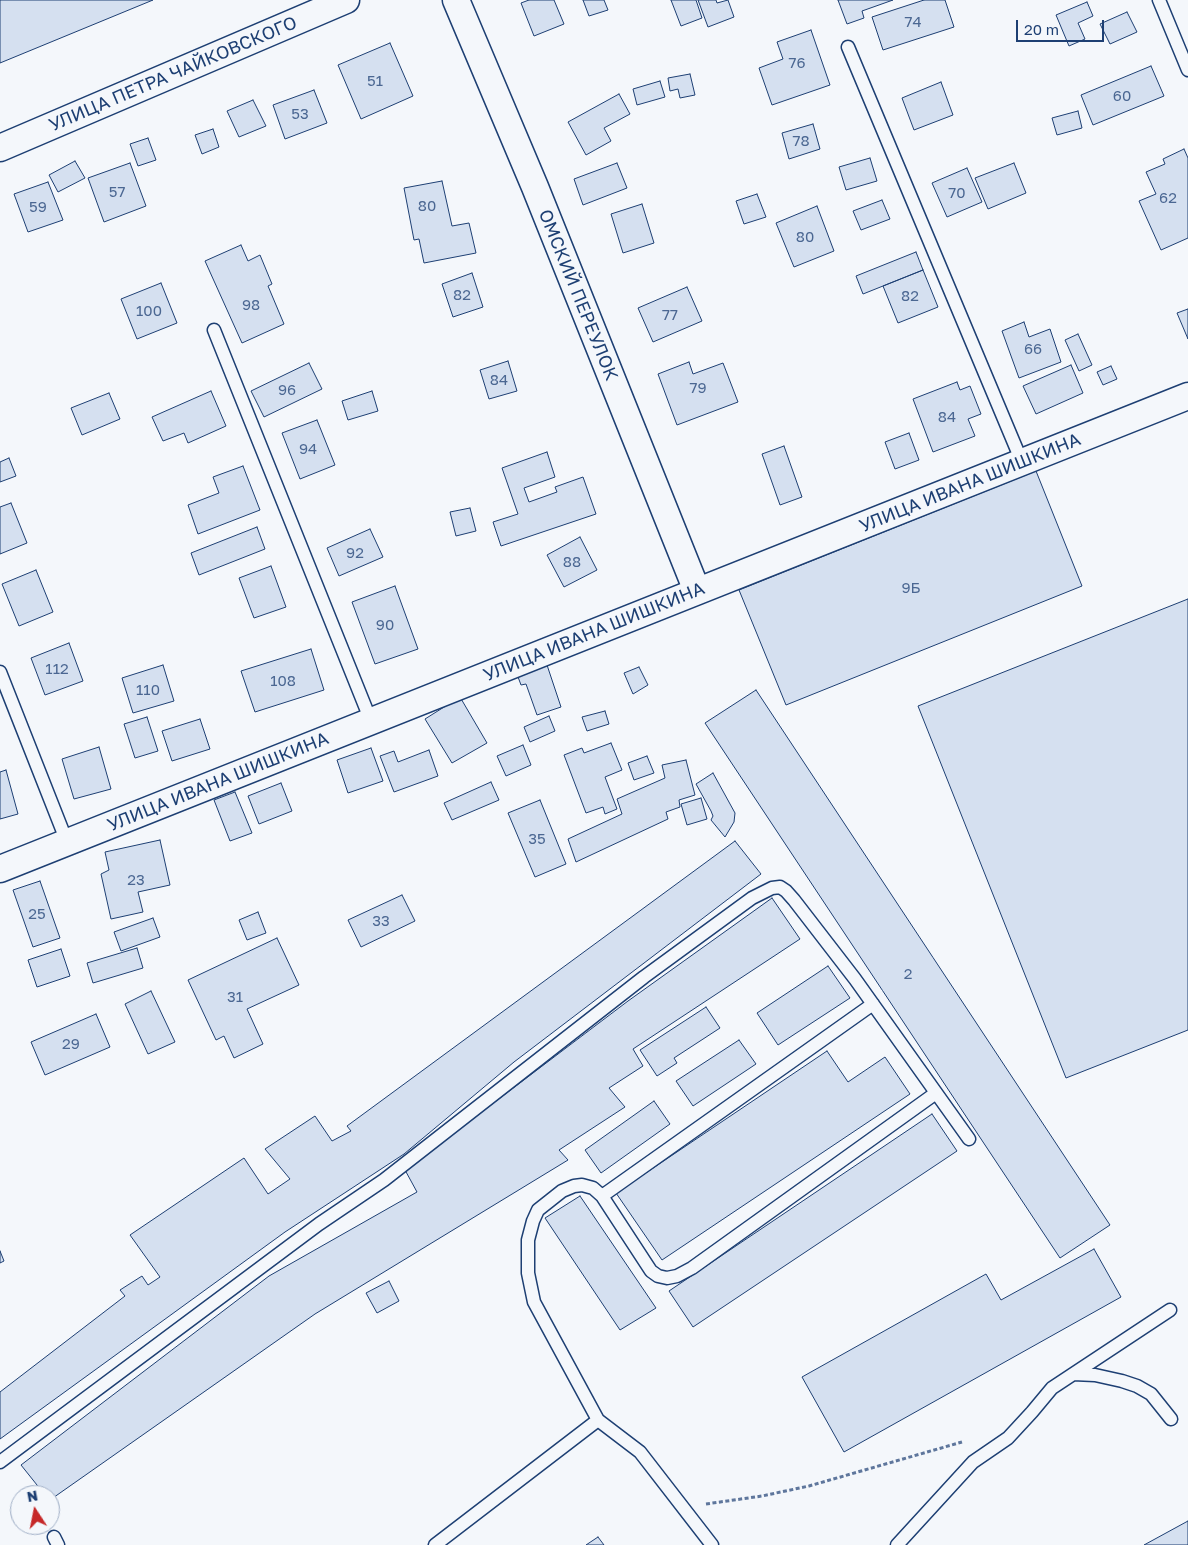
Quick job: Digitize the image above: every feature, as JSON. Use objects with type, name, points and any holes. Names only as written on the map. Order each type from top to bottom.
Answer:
[{"type":"street","name":"УЛИЦА ПЕТРА ЧАЙКОВСКОГО","points":[[0,148],[346,0]]},
{"type":"street","name":"ОМСКИЙ ПЕРЕУЛОК","points":[[456,0],[535,187],[697,591]]},
{"type":"street","name":"УЛИЦА ИВАНА ШИШКИНА","points":[[0,869],[1188,396]]},
{"type":"lane","points":[[1159,0],[1188,70]]},
{"type":"lane","points":[[848,47],[1022,462]]},
{"type":"lane","points":[[214,330],[371,721]]},
{"type":"lane","points":[[0,672],[67,842]]},
{"type":"lane","points":[[0,1462],[312,1230],[384,1180],[644,977],[763,891],[780,887],[786,891],[873,1004],[969,1139]]},
{"type":"lane","points":[[602,1196],[873,1004]]},
{"type":"lane","points":[[712,1545],[640,1452],[598,1420],[534,1302],[528,1272],[528,1240],[538,1210],[562,1191],[574,1186],[582,1185],[593,1188],[602,1196],[651,1271],[658,1276],[667,1278],[677,1276],[692,1268],[936,1093]]},
{"type":"lane","points":[[897,1545],[973,1462],[1008,1438],[1052,1388],[1170,1310]]},
{"type":"lane","points":[[1073,1374],[1104,1377],[1137,1386],[1151,1394],[1171,1419]]},
{"type":"lane","points":[[435,1545],[598,1420]]},
{"type":"path","points":[[683,1507],[727,1502],[809,1486],[968,1440]]},
{"type":"building","points":[[0,0],[153,0],[0,63]]},
{"type":"building","points":[[529,0],[554,0],[564,24],[534,36],[521,3]]},
{"type":"building","points":[[583,0],[604,0],[608,10],[589,16]]},
{"type":"building","points":[[671,0],[696,0],[702,18],[681,26]]},
{"type":"building","points":[[698,0],[716,0],[717,3],[728,0],[734,17],[708,27]]},
{"type":"building","points":[[838,0],[893,0],[862,11],[864,18],[847,24]]},
{"type":"building","points":[[924,0],[945,0],[954,27],[883,50],[872,17]]},
{"type":"building","points":[[1087,2],[1093,16],[1078,23],[1085,39],[1069,46],[1056,15]]},
{"type":"building","points":[[1127,12],[1137,32],[1110,44],[1100,24]]},
{"type":"building","points":[[811,30],[830,85],[772,105],[759,68],[783,59],[777,42]]},
{"type":"building","points":[[390,43],[413,96],[361,119],[338,65]]},
{"type":"building","points":[[1151,66],[1164,96],[1093,125],[1081,95]]},
{"type":"building","points":[[690,74],[695,95],[680,98],[678,89],[670,91],[668,78]]},
{"type":"building","points":[[660,81],[665,97],[637,105],[633,89]]},
{"type":"building","points":[[941,82],[953,115],[914,130],[902,98]]},
{"type":"building","points":[[314,90],[327,123],[285,139],[273,105]]},
{"type":"building","points":[[619,94],[630,114],[604,128],[611,141],[586,155],[568,122]]},
{"type":"building","points":[[253,100],[266,126],[239,137],[227,111]]},
{"type":"building","points":[[1078,111],[1082,128],[1057,135],[1052,118]]},
{"type":"building","points":[[813,124],[820,149],[789,159],[782,133]]},
{"type":"building","points":[[213,129],[219,147],[202,154],[195,135]]},
{"type":"building","points":[[148,138],[156,160],[138,166],[130,144]]},
{"type":"building","points":[[1184,149],[1188,158],[1188,238],[1161,250],[1139,201],[1156,194],[1146,172],[1165,164],[1163,159]]},
{"type":"building","points":[[870,158],[877,181],[846,190],[839,167]]},
{"type":"building","points":[[75,161],[85,178],[58,192],[49,175]]},
{"type":"building","points":[[130,163],[146,206],[104,222],[88,178]]},
{"type":"building","points":[[617,163],[627,188],[583,205],[574,179]]},
{"type":"building","points":[[1014,163],[1026,193],[988,209],[975,178]]},
{"type":"building","points":[[967,168],[982,202],[947,217],[932,183]]},
{"type":"building","points":[[442,181],[452,226],[469,223],[476,253],[424,263],[419,239],[414,240],[404,188]]},
{"type":"building","points":[[48,182],[63,220],[28,232],[14,194]]},
{"type":"building","points":[[757,194],[766,217],[744,224],[736,201]]},
{"type":"building","points":[[882,200],[890,219],[861,230],[853,211]]},
{"type":"building","points":[[642,204],[654,243],[623,253],[611,214]]},
{"type":"building","points":[[817,206],[834,251],[794,267],[776,223]]},
{"type":"building","points":[[241,245],[248,261],[260,255],[272,284],[268,286],[284,324],[242,343],[205,261]]},
{"type":"building","points":[[916,252],[923,270],[863,294],[856,276]]},
{"type":"building","points":[[923,270],[938,307],[898,323],[883,286]]},
{"type":"building","points":[[472,273],[483,307],[453,317],[442,284]]},
{"type":"building","points":[[161,283],[177,323],[137,339],[121,299]]},
{"type":"building","points":[[687,287],[702,321],[653,342],[638,308]]},
{"type":"building","points":[[1188,309],[1188,339],[1177,313]]},
{"type":"building","points":[[1024,322],[1029,337],[1050,329],[1061,362],[1019,378],[1002,331]]},
{"type":"building","points":[[1078,334],[1092,365],[1079,371],[1065,340]]},
{"type":"building","points":[[508,361],[517,391],[489,399],[480,370]]},
{"type":"building","points":[[689,362],[693,374],[723,363],[738,402],[677,425],[658,374]]},
{"type":"building","points":[[309,363],[322,389],[264,417],[251,391]]},
{"type":"building","points":[[1071,365],[1083,393],[1036,414],[1023,386]]},
{"type":"building","points":[[1111,366],[1117,379],[1103,385],[1097,372]]},
{"type":"building","points":[[957,382],[960,390],[970,386],[981,414],[968,419],[975,436],[933,452],[913,399]]},
{"type":"building","points":[[211,391],[226,426],[188,443],[184,433],[163,441],[152,417]]},
{"type":"building","points":[[372,391],[378,411],[348,420],[342,401]]},
{"type":"building","points":[[109,393],[120,419],[82,435],[71,408]]},
{"type":"building","points":[[317,420],[335,465],[300,479],[282,433]]},
{"type":"building","points":[[909,433],[919,460],[895,469],[885,442]]},
{"type":"building","points":[[784,446],[802,497],[780,505],[762,454]]},
{"type":"building","points":[[547,452],[555,477],[524,488],[529,502],[557,492],[555,487],[583,477],[596,514],[501,546],[493,522],[518,514],[502,468]]},
{"type":"building","points":[[9,458],[16,476],[0,482],[0,462]]},
{"type":"building","points":[[243,466],[260,510],[198,534],[188,505],[219,493],[213,477]]},
{"type":"building","points":[[1036,471],[1082,586],[786,705],[739,590]]},
{"type":"building","points":[[11,503],[27,543],[0,554],[0,507]]},
{"type":"building","points":[[470,508],[476,531],[456,536],[450,512]]},
{"type":"building","points":[[257,527],[265,549],[199,575],[191,553]]},
{"type":"building","points":[[370,529],[383,557],[339,576],[327,548]]},
{"type":"building","points":[[580,537],[597,570],[564,587],[547,555]]},
{"type":"building","points":[[271,566],[286,607],[254,618],[239,578]]},
{"type":"building","points":[[36,570],[53,612],[19,626],[2,584]]},
{"type":"building","points":[[395,586],[418,649],[375,664],[352,602]]},
{"type":"building","points":[[1188,599],[1188,1030],[1066,1078],[918,706]]},
{"type":"building","points":[[69,643],[83,681],[45,695],[31,658]]},
{"type":"building","points":[[311,649],[324,690],[255,712],[241,671]]},
{"type":"building","points":[[544,656],[561,707],[537,715],[526,684],[521,685],[514,666]]},
{"type":"building","points":[[163,665],[174,701],[133,713],[122,678]]},
{"type":"building","points":[[639,667],[648,685],[633,694],[624,673]]},
{"type":"building","points":[[756,690],[1110,1225],[1060,1258],[705,723]]},
{"type":"building","points":[[460,697],[487,743],[452,763],[425,719]]},
{"type":"building","points":[[605,711],[609,724],[587,731],[582,717]]},
{"type":"building","points":[[549,716],[555,731],[530,742],[524,727]]},
{"type":"building","points":[[147,717],[158,751],[135,758],[124,724]]},
{"type":"building","points":[[200,719],[210,749],[172,761],[162,731]]},
{"type":"building","points":[[611,743],[622,770],[605,777],[617,809],[605,814],[603,807],[586,813],[564,755],[582,748],[584,753]]},
{"type":"building","points":[[523,745],[531,765],[506,776],[497,756]]},
{"type":"building","points":[[99,747],[111,789],[74,799],[62,759]]},
{"type":"building","points":[[371,748],[383,781],[348,793],[337,760]]},
{"type":"building","points":[[429,750],[438,776],[394,792],[380,756],[394,751],[398,762]]},
{"type":"building","points":[[647,756],[654,773],[634,780],[628,763]]},
{"type":"building","points":[[686,760],[695,795],[679,800],[680,807],[666,812],[668,819],[576,862],[568,839],[622,814],[617,799],[665,778],[662,765]]},
{"type":"building","points":[[6,770],[18,814],[0,819],[0,772]]},
{"type":"building","points":[[713,773],[735,813],[734,822],[725,837],[711,820],[713,816],[711,811],[696,784]]},
{"type":"building","points":[[491,782],[499,800],[452,820],[444,803]]},
{"type":"building","points":[[281,783],[292,811],[259,824],[248,796]]},
{"type":"building","points":[[235,792],[252,833],[230,841],[214,800]]},
{"type":"building","points":[[701,798],[707,819],[687,825],[681,804]]},
{"type":"building","points":[[540,800],[566,864],[535,877],[508,813]]},
{"type":"building","points":[[160,840],[170,885],[138,892],[143,912],[111,919],[101,874],[109,870],[105,852]]},
{"type":"building","points":[[735,841],[761,874],[514,1062],[404,1154],[285,1232],[0,1439],[0,1392],[125,1296],[120,1290],[142,1276],[148,1285],[160,1277],[130,1235],[244,1158],[268,1194],[290,1179],[265,1149],[315,1116],[332,1141],[351,1131],[347,1126]]},
{"type":"building","points":[[40,881],[60,938],[33,947],[13,890]]},
{"type":"building","points":[[402,895],[415,921],[361,947],[348,920]]},
{"type":"building","points":[[772,898],[800,939],[633,1049],[643,1066],[609,1088],[625,1107],[559,1150],[568,1160],[315,1314],[60,1493],[60,1485],[37,1485],[21,1465],[269,1276],[417,1192],[405,1170],[628,1001]]},
{"type":"building","points":[[258,912],[266,933],[247,940],[239,920]]},
{"type":"building","points":[[153,918],[160,937],[121,951],[114,932]]},
{"type":"building","points":[[277,938],[299,985],[247,1009],[263,1044],[234,1058],[224,1036],[216,1040],[188,980]]},
{"type":"building","points":[[137,948],[143,968],[93,983],[87,963]]},
{"type":"building","points":[[61,949],[70,976],[37,987],[28,960]]},
{"type":"building","points":[[828,966],[850,998],[778,1045],[757,1013]]},
{"type":"building","points":[[151,991],[175,1042],[148,1054],[125,1004]]},
{"type":"building","points":[[706,1007],[720,1028],[674,1058],[677,1063],[657,1076],[640,1050]]},
{"type":"building","points":[[96,1014],[110,1047],[45,1075],[31,1042]]},
{"type":"building","points":[[739,1040],[756,1064],[693,1106],[676,1081]]},
{"type":"building","points":[[827,1051],[848,1082],[885,1057],[910,1094],[662,1260],[616,1193]]},
{"type":"building","points":[[654,1101],[670,1124],[601,1173],[585,1150]]},
{"type":"building","points":[[932,1114],[957,1151],[693,1327],[669,1291]]},
{"type":"building","points":[[580,1196],[656,1308],[620,1330],[545,1218]]},
{"type":"building","points":[[1094,1249],[1121,1297],[844,1452],[802,1377],[986,1274],[1001,1300]]},
{"type":"building","points":[[0,1251],[4,1261],[0,1263]]},
{"type":"building","points":[[389,1281],[399,1301],[377,1313],[366,1293]]},
{"type":"building","points":[[1188,1521],[1188,1545],[1144,1545]]},
{"type":"building","points":[[598,1537],[604,1545],[586,1545]]}]
